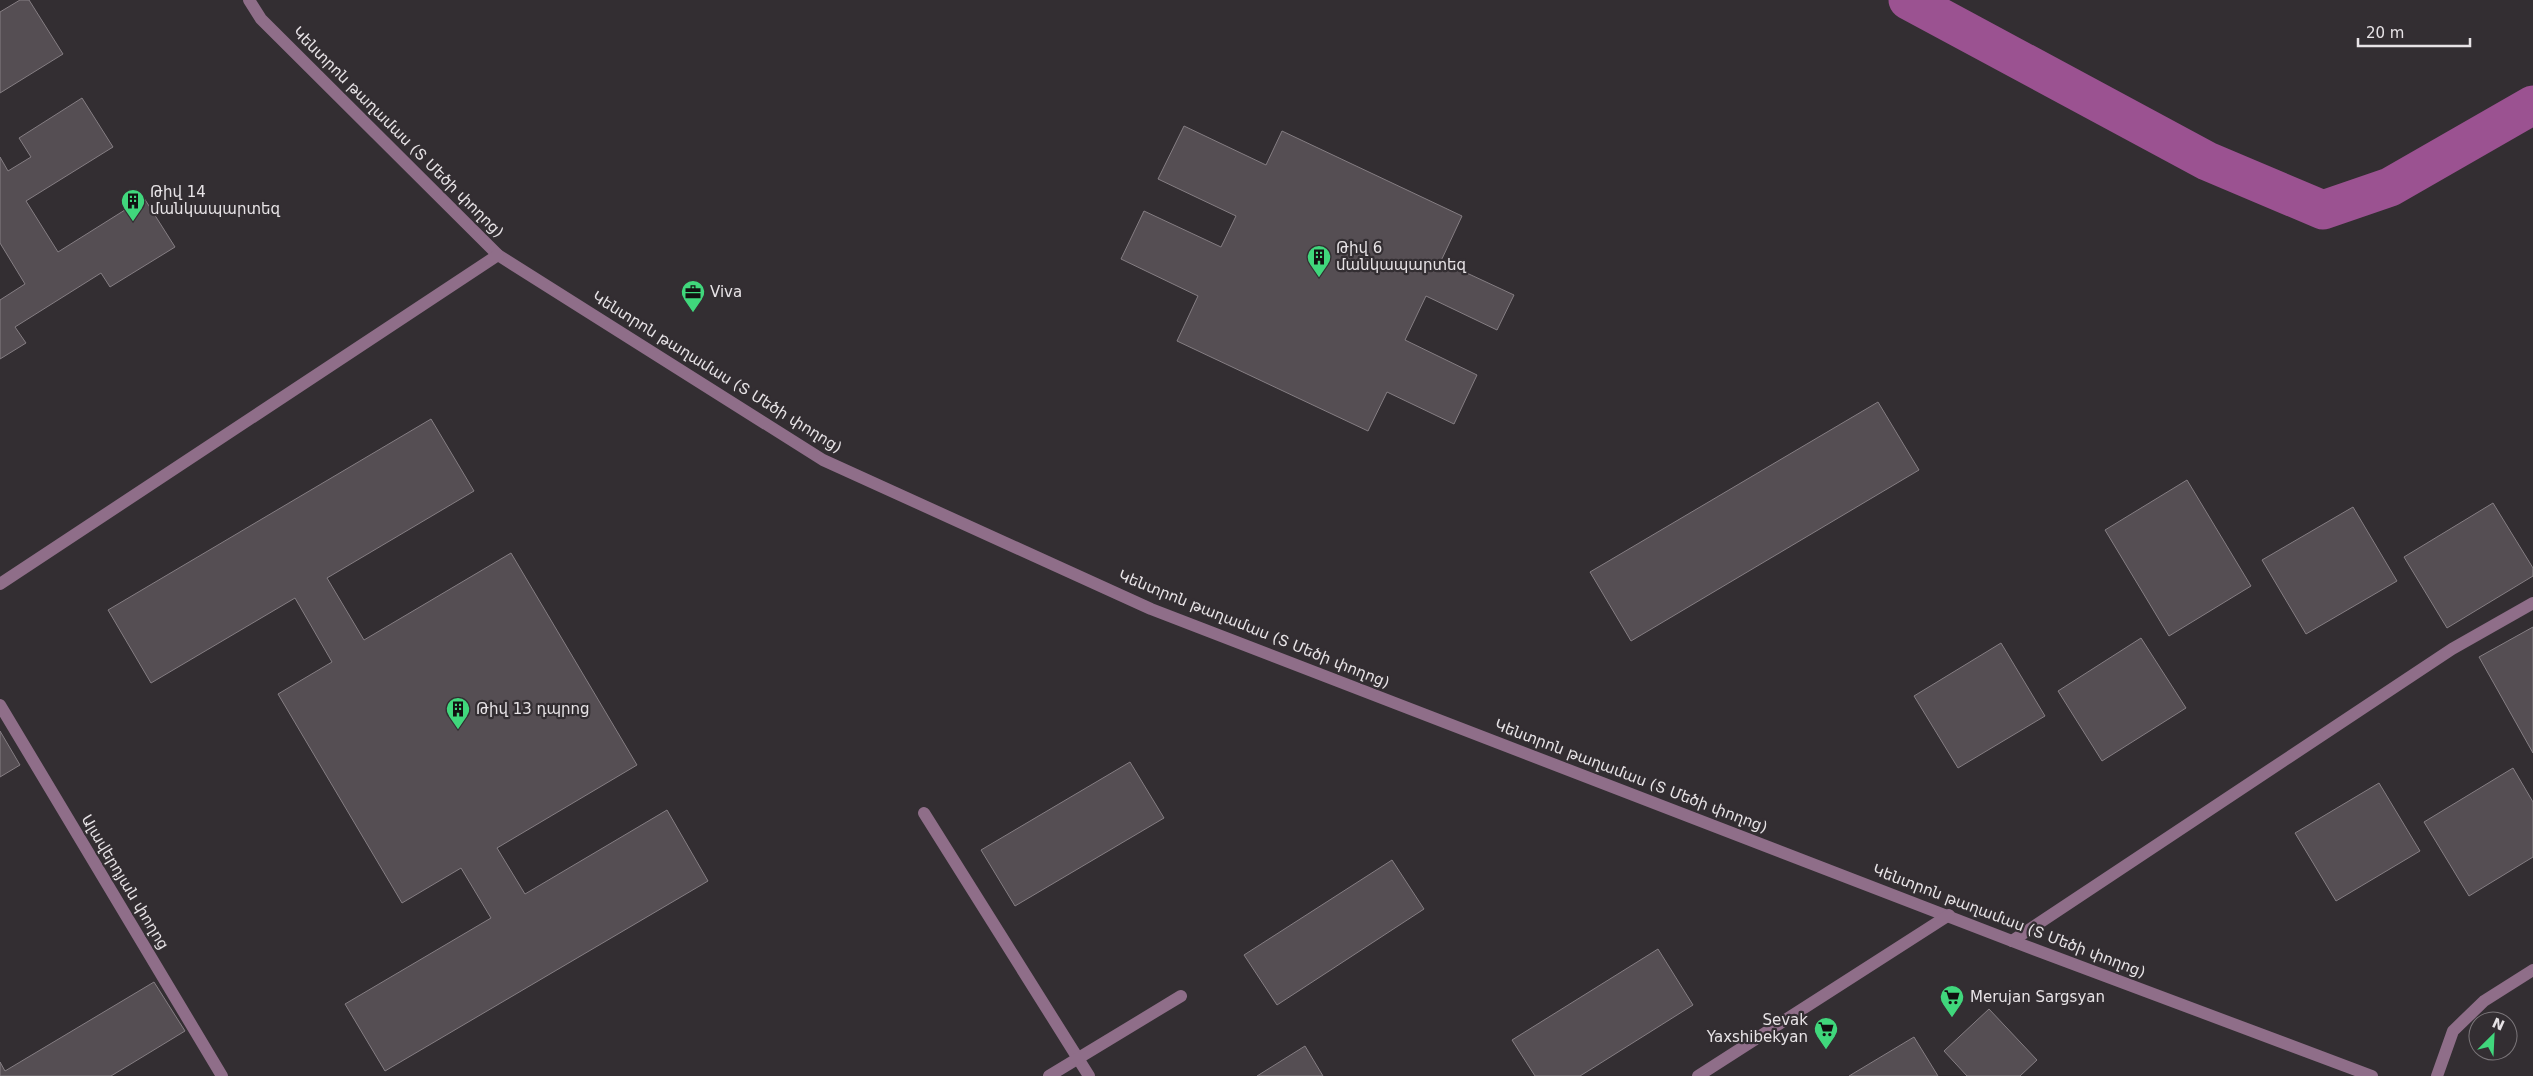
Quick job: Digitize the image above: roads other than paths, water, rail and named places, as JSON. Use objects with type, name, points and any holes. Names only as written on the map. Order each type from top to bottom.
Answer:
[{"type":"street","name":"Կենտրոն թաղամաս (Տ Մեծի փողոց)","points":[[249,0],[261,19],[498,255],[823,460],[1160,613],[2372,1076]]},
{"type":"street","points":[[0,584],[498,255]]},
{"type":"street","points":[[2012,940],[2452,649],[2533,603]]},
{"type":"street","name":"Ալավերդյան փողոց","points":[[0,705],[222,1076]]},
{"type":"street","points":[[924,813],[1089,1076]]},
{"type":"street","points":[[1698,1076],[1948,915]]},
{"type":"street","points":[[2437,1076],[2453,1031],[2484,1001],[2533,970]]},
{"type":"street","points":[[1049,1076],[1181,996]]},
{"type":"waterway","points":[[1908,0],[2207,161],[2323,210],[2390,187],[2533,105]]},
{"type":"place","name":"Թիվ 14 մանկապարտեզ","points":[[133,222]]},
{"type":"place","name":"Թիվ 6 մանկապարտեզ","points":[[1319,278]]},
{"type":"place","name":"Viva","points":[[693,313]]},
{"type":"place","name":"Թիվ 13 դպրոց","points":[[458,730]]},
{"type":"place","name":"Merujan Sargsyan","points":[[1952,1018]]},
{"type":"place","name":"Sevak Yaxshibekyan","points":[[1826,1050]]}]
